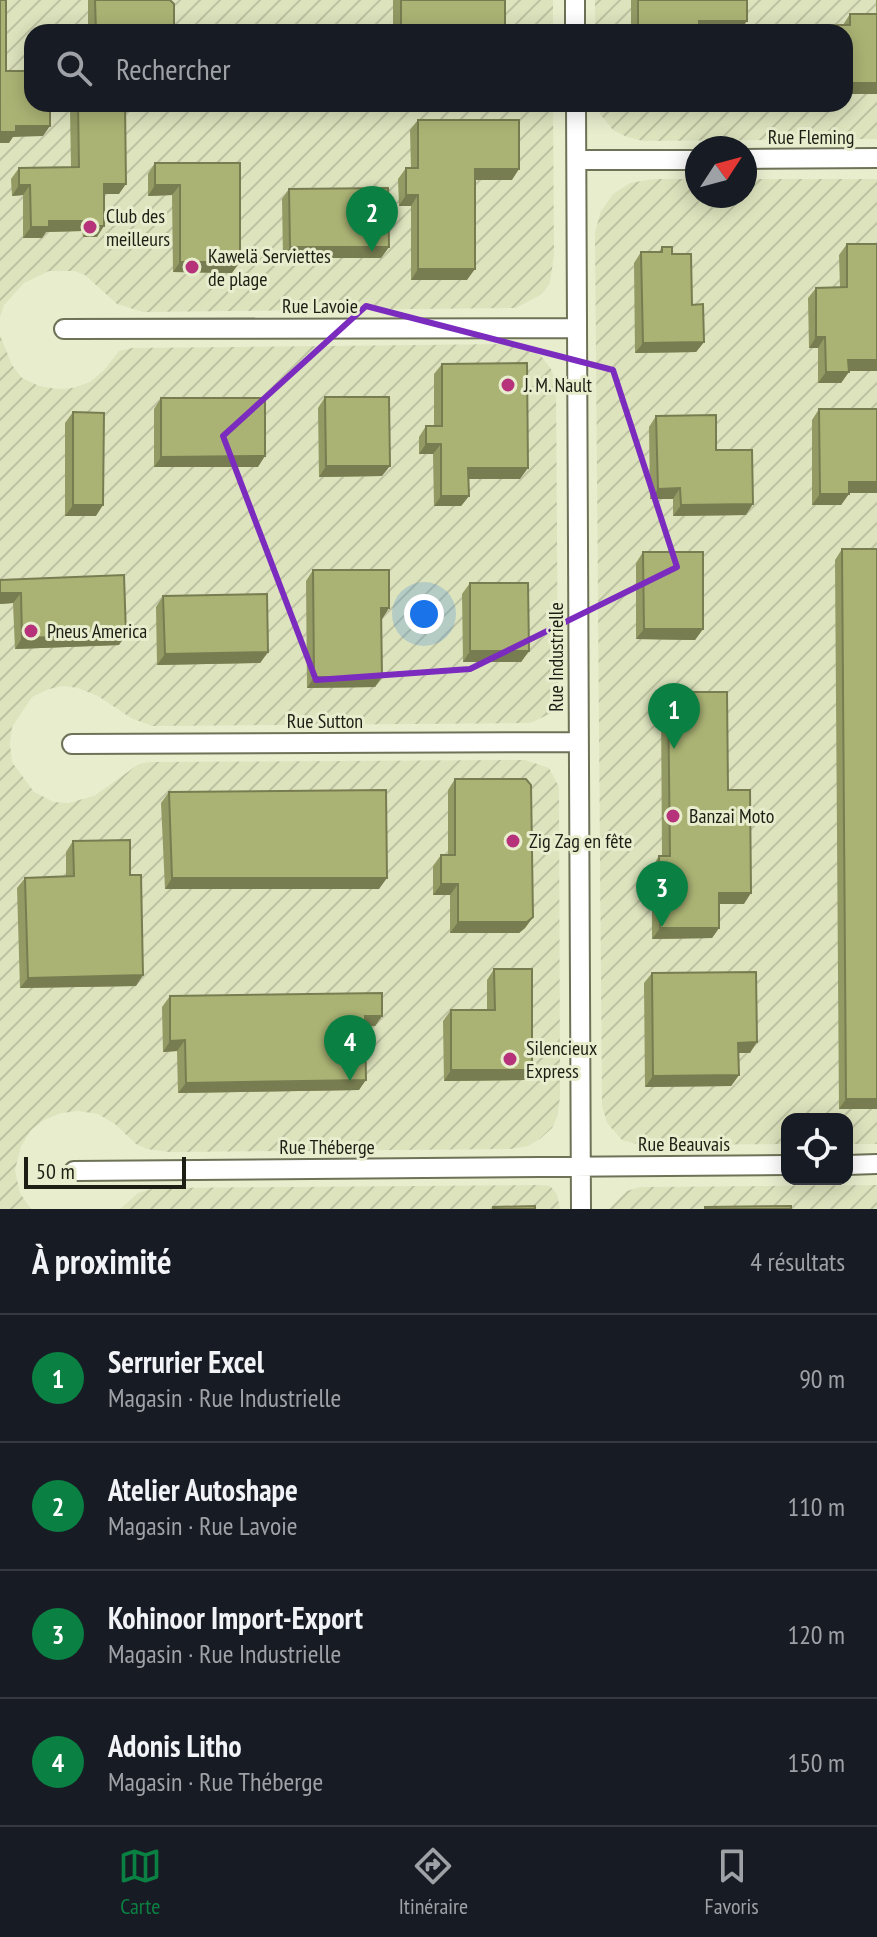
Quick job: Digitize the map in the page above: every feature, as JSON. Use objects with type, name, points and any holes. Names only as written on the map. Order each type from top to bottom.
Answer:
[{"type":"street","points":[[575,0],[575,24]]},
{"type":"street","name":"Rue Industrielle","points":[[576,112],[581,1209]]},
{"type":"street","name":"Rue Fleming","points":[[757,159],[877,158]]},
{"type":"street","points":[[577,160],[685,160]]},
{"type":"street","name":"Rue Lavoie","points":[[64,329],[576,328]]},
{"type":"street","name":"Rue Sutton","points":[[72,744],[578,742]]},
{"type":"street","points":[[853,1165],[877,1164]]},
{"type":"street","name":"Rue Beauvais","points":[[581,1166],[781,1165]]},
{"type":"street","name":"Rue Théberge","points":[[74,1171],[581,1166]]},
{"type":"highlighted area","points":[[366,306],[613,370],[677,567],[470,669],[316,680],[223,436]]},
{"type":"shaded area","points":[[0,0],[553,0],[553,24],[24,24],[24,112],[553,112],[554,255],[550,283],[542,294],[516,308],[143,312],[117,304],[85,275],[74,271],[49,271],[24,283],[4,305],[0,317]]},
{"type":"shaded area","points":[[595,0],[877,0],[877,139],[757,140],[757,136],[685,136],[685,141],[644,141],[613,130],[600,114],[853,112],[853,24],[595,24]]},
{"type":"shaded area","points":[[685,179],[685,208],[757,208],[757,179],[877,179],[877,1144],[853,1144],[853,1113],[781,1113],[781,1144],[640,1145],[622,1140],[607,1123],[602,1105],[595,232],[601,211],[613,194],[630,183]]},
{"type":"shaded area","points":[[0,335],[12,365],[22,378],[39,386],[57,389],[90,382],[119,351],[132,348],[512,344],[541,356],[551,369],[556,383],[558,686],[552,713],[530,723],[152,726],[131,718],[98,696],[63,686],[32,697],[12,727],[10,744],[12,762],[34,792],[54,802],[68,803],[94,796],[139,764],[149,762],[525,760],[549,768],[559,787],[560,1095],[558,1115],[552,1128],[540,1139],[528,1146],[511,1149],[169,1152],[136,1144],[115,1124],[98,1114],[78,1111],[61,1113],[31,1130],[21,1146],[15,1170],[20,1193],[31,1209],[0,1209]]},
{"type":"shaded area","points":[[877,1185],[877,1209],[609,1209],[627,1191],[640,1187]]},
{"type":"shaded area","points":[[550,1186],[557,1194],[560,1209],[120,1209],[138,1193],[155,1188]]},
{"type":"building","points":[[0,0],[6,0],[6,71],[24,71],[24,112],[50,112],[50,126],[16,126],[16,132],[0,132]]},
{"type":"building","points":[[95,0],[170,0],[174,4],[174,24],[96,24]]},
{"type":"building","points":[[401,0],[505,0],[505,24],[401,24]]},
{"type":"building","points":[[638,0],[747,0],[747,21],[638,24]]},
{"type":"building","points":[[850,14],[877,14],[877,83],[853,83],[853,24],[850,24]]},
{"type":"building","points":[[78,112],[125,112],[126,184],[104,184],[104,226],[90,226],[90,221],[49,221],[49,227],[31,227],[30,185],[19,185],[19,168],[79,167]]},
{"type":"building","points":[[418,120],[519,120],[519,169],[475,169],[475,269],[418,269],[418,195],[406,195],[406,168],[418,168]]},
{"type":"building","points":[[155,163],[240,163],[240,262],[180,262],[180,185],[155,185]]},
{"type":"building","points":[[388,188],[389,247],[290,247],[289,189]]},
{"type":"building","points":[[847,244],[877,244],[877,360],[848,360],[849,372],[826,372],[825,337],[816,337],[816,288],[847,287]]},
{"type":"building","points":[[662,247],[672,247],[672,254],[691,254],[692,305],[703,304],[704,342],[643,343],[641,252],[662,252]]},
{"type":"building","points":[[527,363],[528,468],[468,468],[469,496],[441,496],[441,444],[426,444],[426,426],[442,426],[442,364]]},
{"type":"building","points":[[325,397],[389,397],[390,466],[326,466]]},
{"type":"building","points":[[161,398],[265,398],[265,456],[161,457]]},
{"type":"building","points":[[819,409],[877,409],[877,482],[849,482],[849,494],[820,494]]},
{"type":"building","points":[[73,412],[104,413],[103,505],[73,505]]},
{"type":"building","points":[[716,415],[716,450],[752,450],[753,504],[681,505],[680,488],[658,489],[656,416]]},
{"type":"building","points":[[842,549],[877,549],[877,1099],[846,1099]]},
{"type":"building","points":[[643,552],[703,552],[703,629],[644,629]]},
{"type":"building","points":[[313,570],[389,570],[389,608],[381,608],[382,677],[314,677]]},
{"type":"building","points":[[124,575],[126,635],[22,638],[21,593],[0,593],[0,580]]},
{"type":"building","points":[[470,583],[528,583],[529,651],[470,651]]},
{"type":"building","points":[[267,594],[268,652],[165,654],[163,596]]},
{"type":"building","points":[[668,692],[727,692],[728,790],[750,790],[751,893],[719,893],[719,928],[660,928],[659,856],[670,856]]},
{"type":"building","points":[[455,779],[526,779],[531,785],[533,917],[527,922],[458,922],[458,884],[441,884],[441,855],[455,855]]},
{"type":"building","points":[[386,790],[387,878],[172,878],[169,792]]},
{"type":"building","points":[[130,840],[130,875],[141,875],[143,975],[28,978],[25,878],[74,876],[73,841]]},
{"type":"building","points":[[494,969],[532,969],[532,1070],[451,1070],[451,1010],[495,1010]]},
{"type":"building","points":[[756,972],[757,1042],[738,1043],[739,1075],[653,1076],[652,973]]},
{"type":"building","points":[[382,993],[382,1016],[365,1016],[366,1080],[186,1083],[185,1040],[170,1041],[170,996]]},
{"type":"building","points":[[535,1206],[535,1209],[493,1209],[493,1207]]},
{"type":"building","points":[[791,1206],[791,1209],[705,1209],[705,1207]]},
{"type":"place","name":"Club des meilleurs","points":[[90,227]]},
{"type":"place","name":"Atelier Autoshape","points":[[372,252]]},
{"type":"place","name":"Kawelä Serviettes de plage","points":[[192,267]]},
{"type":"place","name":"J. M. Nault","points":[[508,385]]},
{"type":"place","name":"Pneus America","points":[[31,631]]},
{"type":"place","name":"Serrurier Excel","points":[[674,749]]},
{"type":"place","name":"Banzai Moto","points":[[673,816]]},
{"type":"place","name":"Zig Zag en fête","points":[[513,841]]},
{"type":"place","name":"Kohinoor Import-Export","points":[[662,927]]},
{"type":"place","name":"Silencieux Express","points":[[510,1059]]},
{"type":"place","name":"Adonis Litho","points":[[350,1081]]}]
